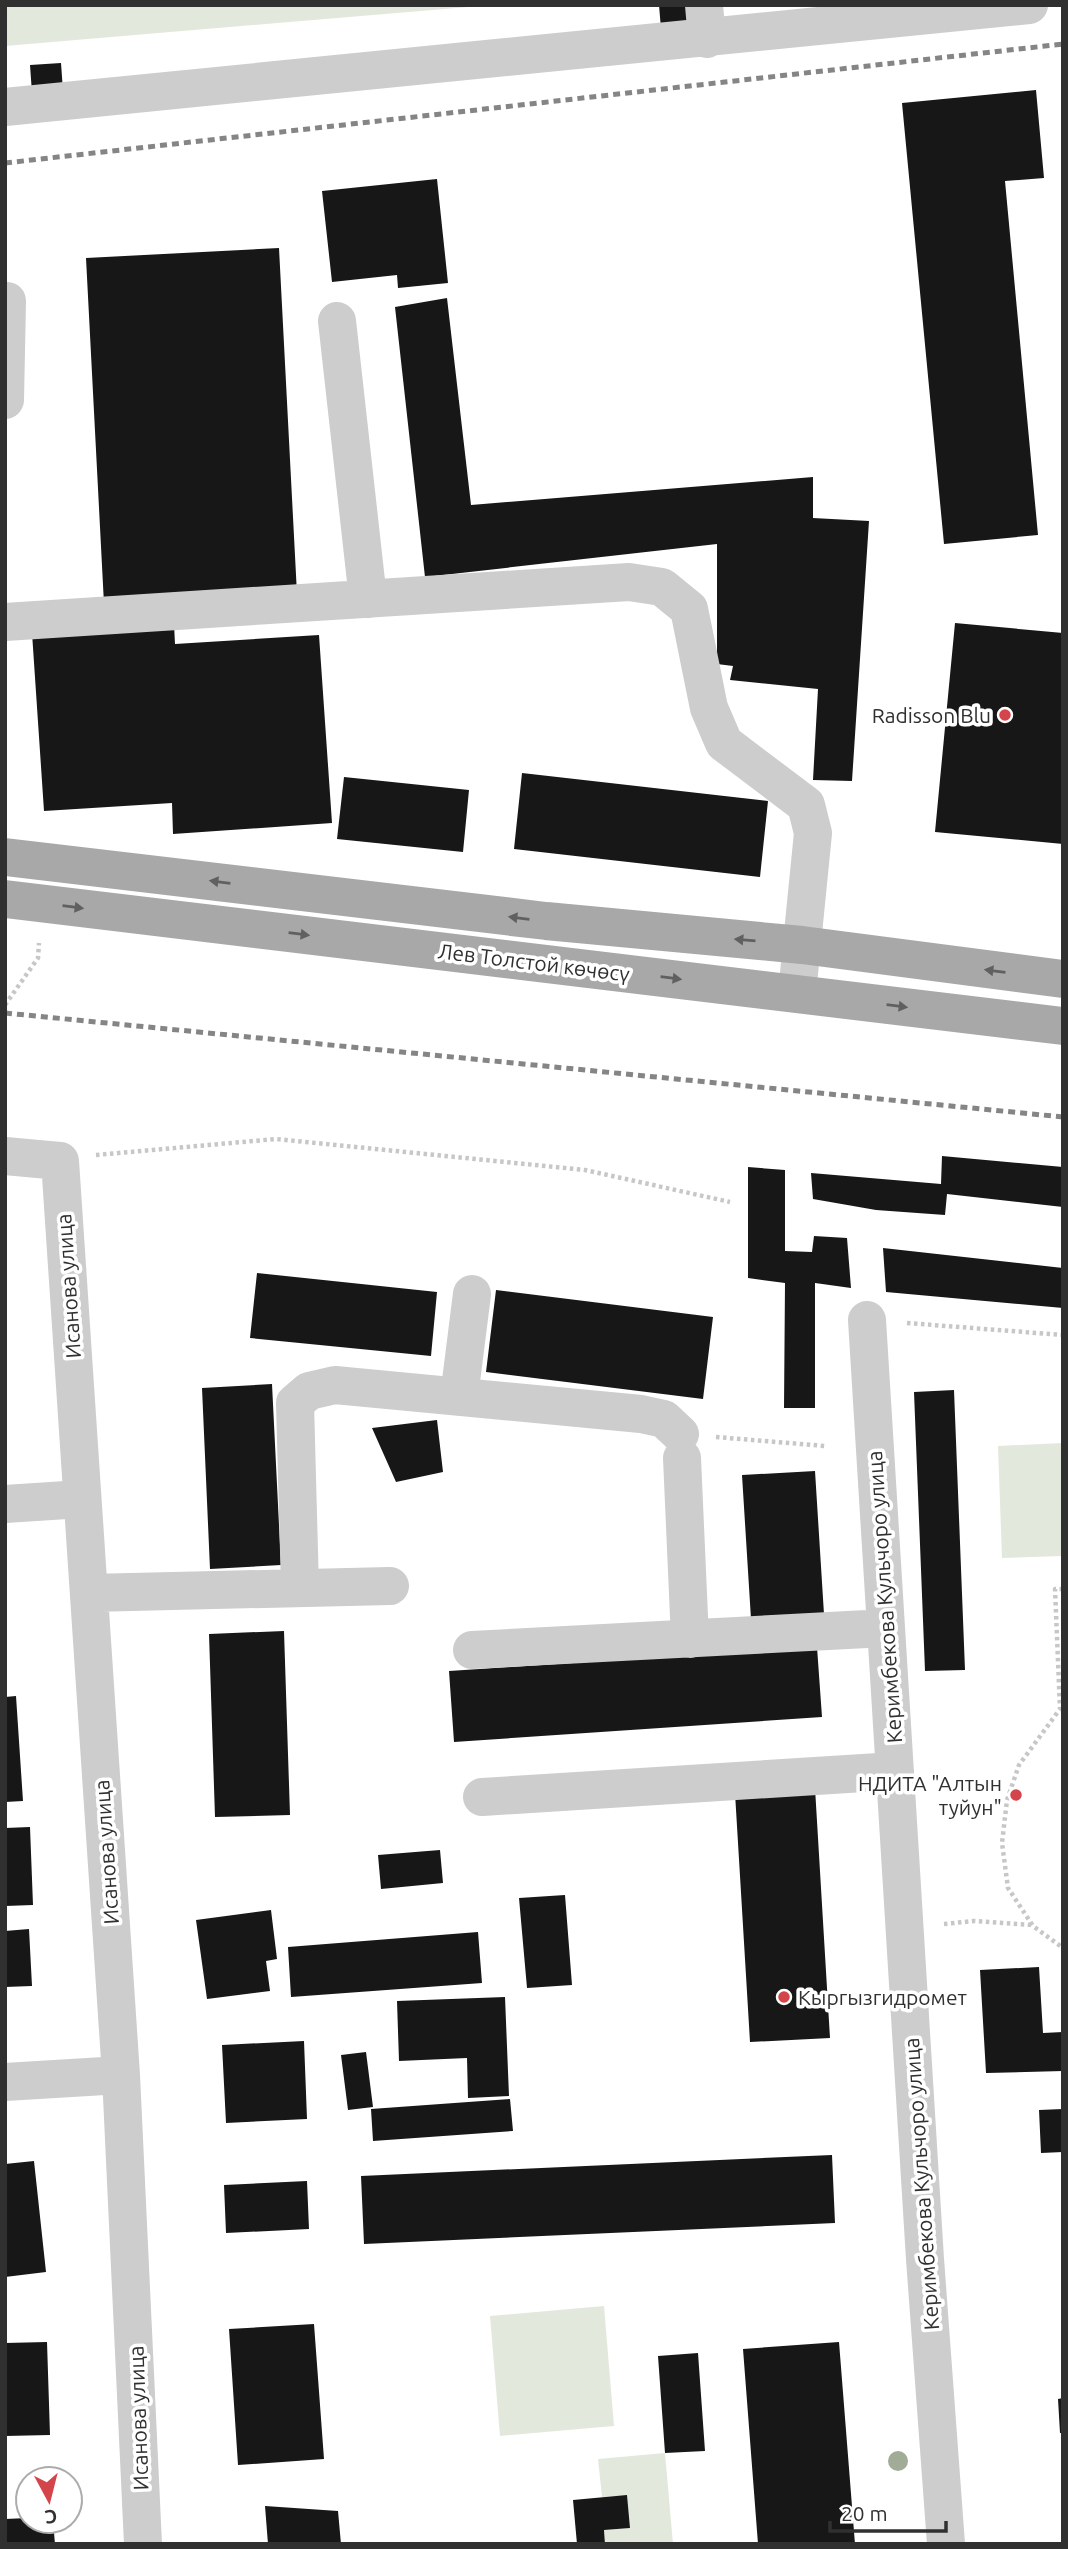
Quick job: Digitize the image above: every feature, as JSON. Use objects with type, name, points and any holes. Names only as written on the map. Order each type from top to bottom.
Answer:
[{"type":"main road","name":"Лев Толстой көчөсү","points":[[5,857],[546,921],[802,945],[1063,979]]},
{"type":"main road","name":"Лев Толстой көчөсү","points":[[5,899],[1063,1026]]},
{"type":"street","points":[[5,107],[705,22],[1029,5]]},
{"type":"street","points":[[5,400],[7,301]]},
{"type":"street","points":[[337,321],[368,599]]},
{"type":"street","points":[[5,622],[629,582],[662,587],[689,609],[709,708],[724,743],[806,805],[813,833],[797,993]]},
{"type":"street","points":[[5,1156],[60,1161]]},
{"type":"street","name":"Исанова улица","points":[[60,1161],[121,2075],[143,2544]]},
{"type":"street","points":[[459,1397],[472,1294]]},
{"type":"street","name":"Керимбекова Кульчоро улица","points":[[867,1320],[946,2544]]},
{"type":"street","points":[[300,1588],[295,1403],[309,1391],[335,1385],[641,1413],[664,1419],[681,1446],[690,1639]]},
{"type":"street","points":[[5,1504],[82,1499]]},
{"type":"street","points":[[89,1593],[390,1586]]},
{"type":"street","points":[[472,1650],[887,1628]]},
{"type":"street","points":[[482,1797],[895,1771]]},
{"type":"street","points":[[5,2082],[121,2075]]},
{"type":"path","points":[[60,1161],[94,1155],[276,1139],[585,1170],[730,1202]]},
{"type":"path","points":[[867,1320],[1063,1335]]},
{"type":"path","points":[[681,1446],[825,1446]]},
{"type":"path","points":[[1063,1589],[1055,1589],[1060,1709],[1018,1765],[1007,1800],[1002,1843],[1008,1888],[1034,1926],[1063,1948]]},
{"type":"path","points":[[906,1927],[974,1921],[1034,1926]]},
{"type":"shaded area","points":[[5,5],[492,5],[5,46]]},
{"type":"shaded area","points":[[1063,1443],[1063,1556],[1002,1558],[998,1446]]},
{"type":"shaded area","points":[[604,2306],[614,2426],[500,2436],[490,2316]]},
{"type":"shaded area","points":[[665,2453],[673,2544],[605,2544],[604,2530],[630,2528],[627,2496],[602,2497],[598,2459]]},
{"type":"building","points":[[659,5],[688,5],[690,26],[661,29]]},
{"type":"building","points":[[61,63],[63,91],[32,93],[30,65]]},
{"type":"building","points":[[1036,90],[1044,178],[1005,181],[1038,535],[944,544],[902,103]]},
{"type":"building","points":[[437,179],[448,283],[398,288],[397,275],[332,282],[322,191]]},
{"type":"building","points":[[279,248],[297,594],[104,604],[86,258]]},
{"type":"building","points":[[447,298],[471,505],[813,477],[813,518],[869,521],[852,781],[813,780],[818,689],[730,680],[733,666],[717,664],[717,544],[425,577],[395,307]]},
{"type":"building","name":"Radisson Blu","points":[[955,623],[1063,633],[1063,844],[935,832]]},
{"type":"building","points":[[174,624],[175,644],[319,635],[332,823],[173,834],[172,803],[44,811],[32,633]]},
{"type":"building","points":[[522,773],[768,801],[760,877],[514,849]]},
{"type":"building","points":[[344,777],[469,790],[463,852],[337,839]]},
{"type":"building","points":[[942,1156],[1063,1167],[1063,1207],[947,1194],[945,1215],[876,1210],[813,1199],[811,1173],[941,1184]]},
{"type":"building","points":[[748,1167],[785,1170],[785,1251],[812,1252],[814,1236],[847,1238],[851,1288],[815,1283],[815,1408],[784,1408],[785,1283],[748,1278]]},
{"type":"building","points":[[883,1248],[1063,1268],[1063,1308],[886,1292]]},
{"type":"building","points":[[257,1273],[437,1292],[431,1356],[250,1338]]},
{"type":"building","points":[[496,1290],[713,1317],[703,1399],[486,1372]]},
{"type":"building","points":[[272,1384],[281,1565],[210,1569],[202,1388]]},
{"type":"building","points":[[954,1390],[965,1670],[925,1671],[914,1392]]},
{"type":"building","points":[[437,1420],[443,1472],[396,1482],[372,1428]]},
{"type":"building","points":[[815,1471],[824,1614],[751,1619],[742,1475]]},
{"type":"building","points":[[284,1631],[290,1815],[215,1817],[209,1634]]},
{"type":"building","points":[[817,1647],[822,1717],[454,1742],[449,1671]]},
{"type":"building","points":[[16,1696],[23,1801],[5,1802],[5,1697]]},
{"type":"building","name":"Кыргызгидромет","points":[[815,1788],[830,2038],[750,2042],[735,1793]]},
{"type":"building","points":[[30,1827],[33,1905],[5,1906],[5,1828]]},
{"type":"building","points":[[440,1850],[443,1883],[381,1889],[378,1855]]},
{"type":"building","points":[[565,1895],[572,1985],[527,1988],[519,1898]]},
{"type":"building","points":[[271,1910],[277,1959],[266,1961],[270,1991],[207,1999],[196,1920]]},
{"type":"building","points":[[29,1929],[32,1986],[5,1987],[5,1931]]},
{"type":"building","points":[[478,1932],[482,1983],[291,1997],[288,1947]]},
{"type":"building","points":[[1039,1967],[1043,2033],[1063,2032],[1063,2071],[986,2073],[980,1970]]},
{"type":"building","points":[[505,1997],[509,2096],[468,2098],[467,2058],[399,2061],[397,2001]]},
{"type":"building","points":[[304,2041],[307,2119],[226,2123],[222,2045]]},
{"type":"building","points":[[366,2052],[373,2107],[348,2110],[341,2055]]},
{"type":"building","points":[[510,2099],[513,2131],[373,2141],[371,2109]]},
{"type":"building","points":[[1063,2109],[1063,2152],[1041,2153],[1039,2110]]},
{"type":"building","points":[[832,2155],[835,2223],[364,2244],[361,2176]]},
{"type":"building","points":[[34,2161],[46,2272],[5,2277],[5,2164]]},
{"type":"building","points":[[307,2181],[309,2229],[226,2233],[224,2185]]},
{"type":"building","points":[[314,2324],[324,2459],[238,2465],[229,2329]]},
{"type":"building","points":[[47,2342],[50,2435],[5,2436],[5,2343]]},
{"type":"building","points":[[839,2342],[855,2544],[758,2544],[743,2349]]},
{"type":"building","points":[[698,2353],[705,2451],[665,2453],[658,2356]]},
{"type":"building","points":[[1063,2398],[1063,2433],[1060,2433],[1058,2399]]},
{"type":"building","points":[[627,2495],[630,2528],[604,2530],[605,2544],[577,2544],[573,2500]]},
{"type":"building","points":[[265,2506],[338,2511],[341,2544],[268,2544]]},
{"type":"building","points":[[5,2519],[14,2519],[14,2535],[54,2535],[55,2544],[5,2544]]},
{"type":"railway","points":[[5,163],[1063,44]]},
{"type":"railway","points":[[5,1013],[1063,1117]]},
{"type":"place","name":"Radisson Blu","points":[[1005,715]]},
{"type":"place","name":"НДИТА \"Алтын туйун\"","points":[[1016,1795]]},
{"type":"place","name":"Кыргызгидромет","points":[[784,1997]]}]
